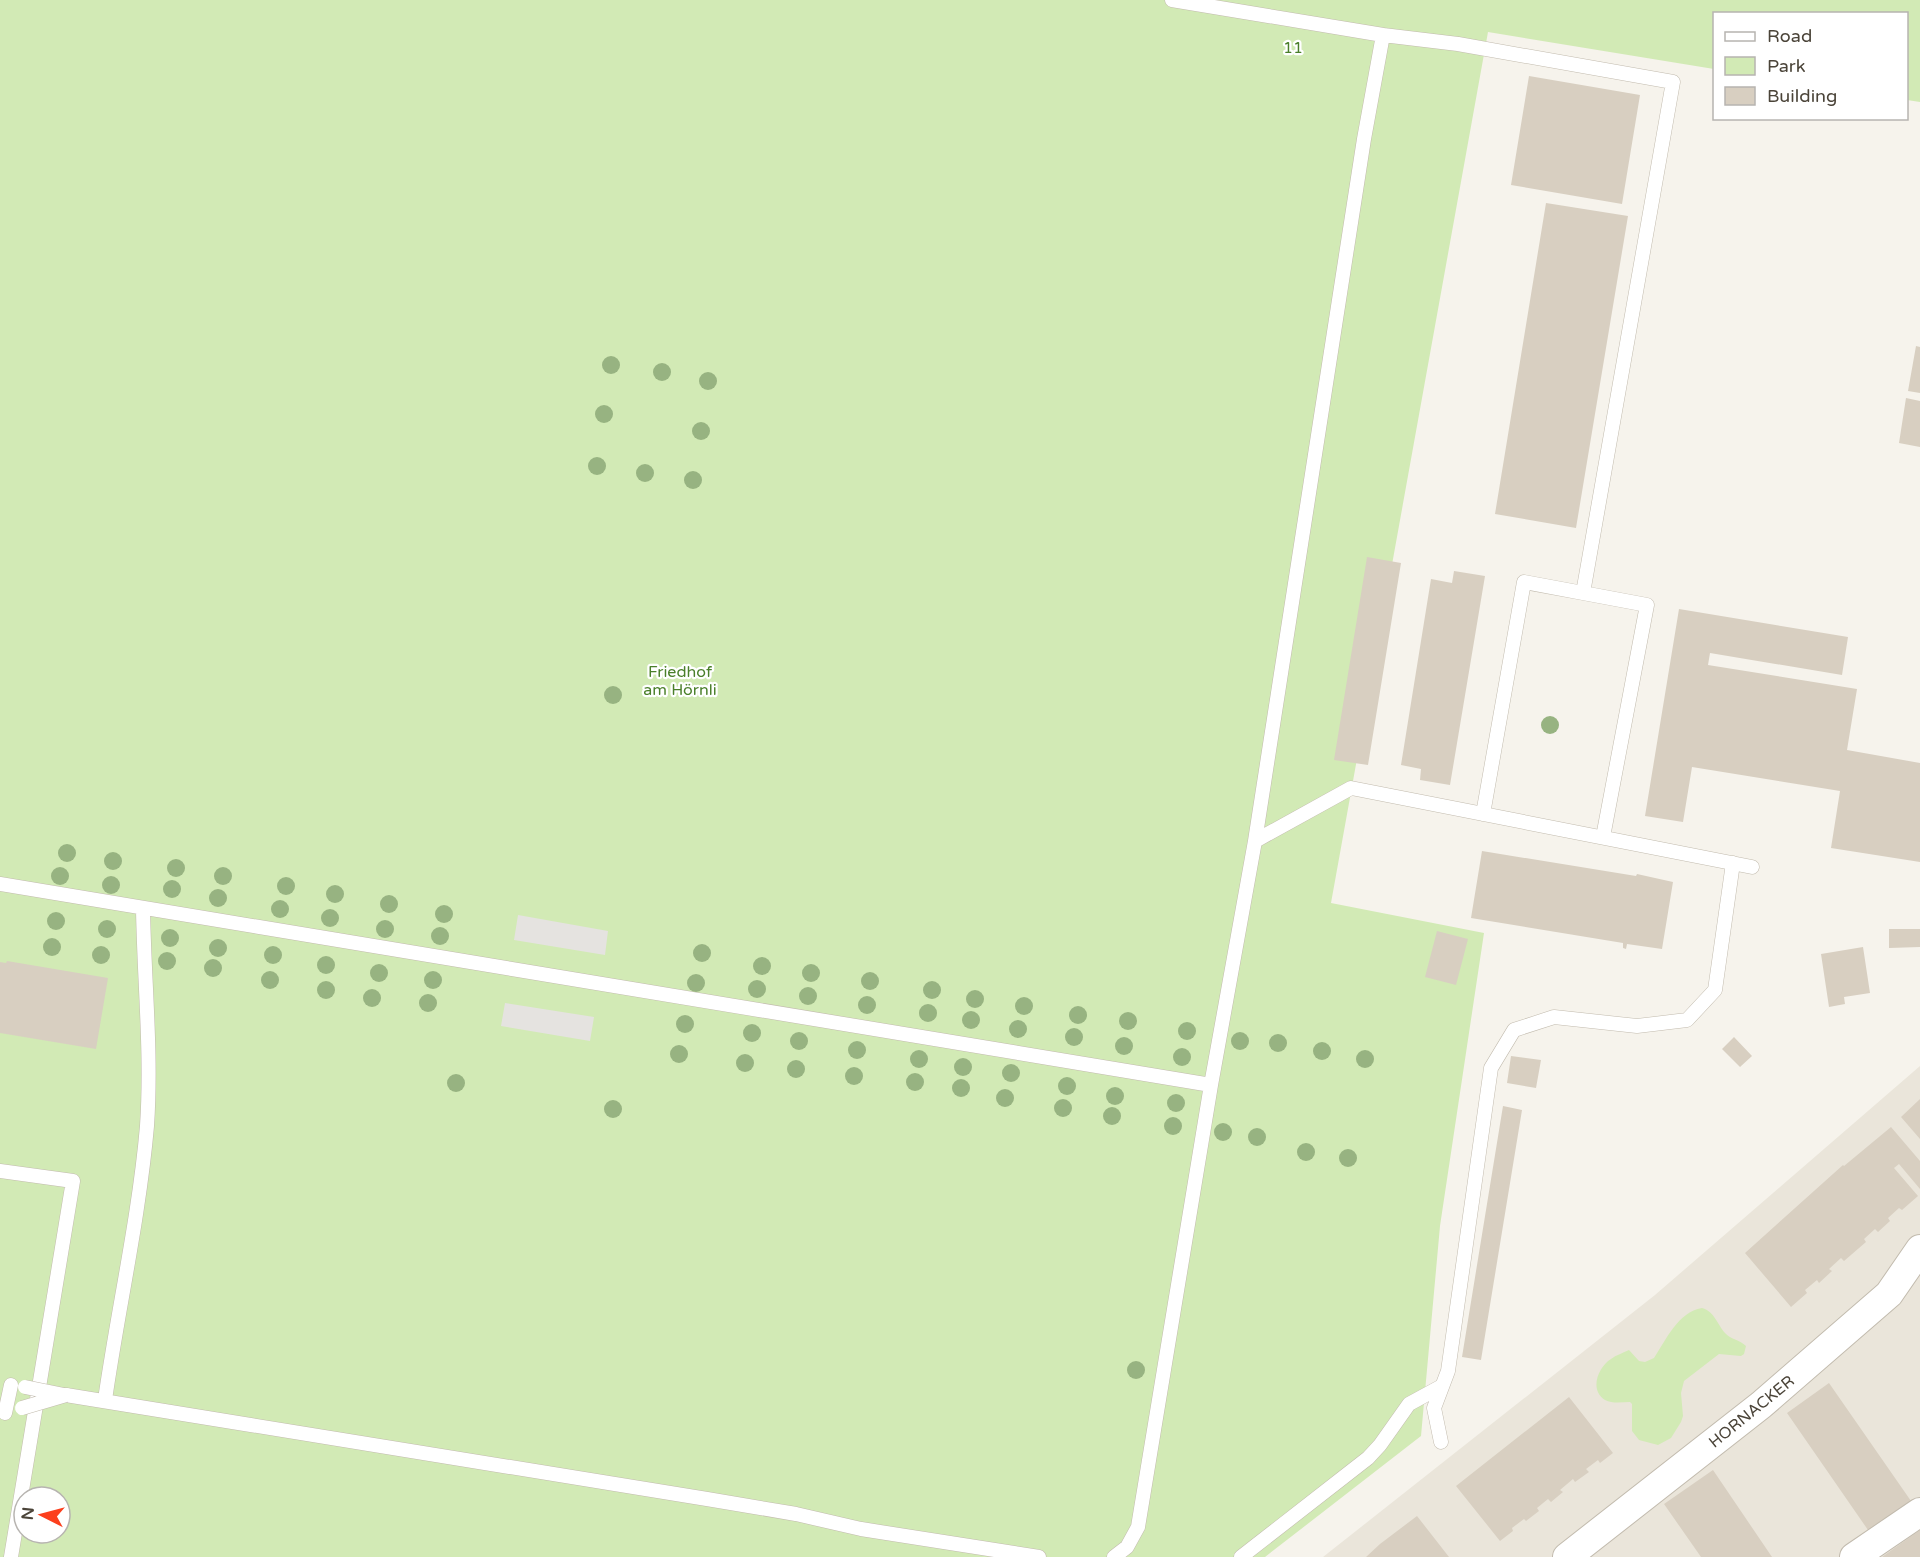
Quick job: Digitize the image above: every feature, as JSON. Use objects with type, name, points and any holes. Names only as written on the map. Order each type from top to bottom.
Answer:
[{"type":"street","name":"HORNACKER","points":[[1567,1557],[1761,1405],[1889,1294],[1920,1249]]},
{"type":"street","points":[[1854,1557],[1920,1512]]},
{"type":"lane","points":[[1172,0],[1383,35],[1458,44],[1673,82],[1583,593]]},
{"type":"lane","points":[[1114,1557],[1128,1547],[1138,1527],[1211,1085],[1255,841],[1362,151],[1383,35]]},
{"type":"lane","points":[[1483,814],[1524,582],[1647,605],[1603,837]]},
{"type":"lane","points":[[1255,841],[1351,788],[1752,867]]},
{"type":"lane","points":[[1441,1442],[1434,1408],[1448,1371],[1491,1068],[1514,1030],[1554,1017],[1637,1026],[1687,1020],[1715,990],[1733,863]]},
{"type":"lane","points":[[0,884],[1211,1085]]},
{"type":"lane","points":[[105,1400],[140,1192],[147,1124],[150,1055],[144,975],[143,908]]},
{"type":"lane","points":[[0,1171],[74,1181],[11,1557]]},
{"type":"lane","points":[[66,1395],[2,1414],[5,1384],[707,1498],[796,1514],[861,1529],[1039,1557]]},
{"type":"lane","points":[[1241,1557],[1368,1458],[1409,1404],[1442,1386]]},
{"type":"shaded area","points":[[518,915],[608,931],[605,955],[514,940]]},
{"type":"shaded area","points":[[505,1003],[594,1017],[590,1041],[501,1026]]},
{"type":"shaded area","points":[[1920,1066],[1920,1557],[1323,1557],[1655,1295]]},
{"type":"green space","name":"Friedhof am Hörnli","points":[[0,0],[1920,0],[1920,102],[1908,100],[1908,12],[1713,12],[1713,69],[1488,32],[1331,903],[1484,933],[1440,1226],[1421,1436],[1265,1557],[0,1557]]},
{"type":"green space","points":[[1702,1308],[1713,1315],[1727,1335],[1746,1346],[1744,1354],[1741,1356],[1719,1354],[1684,1381],[1681,1393],[1683,1416],[1671,1438],[1658,1445],[1639,1440],[1632,1431],[1632,1404],[1608,1401],[1600,1396],[1596,1385],[1599,1373],[1611,1359],[1629,1350],[1639,1361],[1645,1362],[1654,1358],[1679,1321]]},
{"type":"building","points":[[1529,76],[1640,95],[1622,204],[1511,185]]},
{"type":"building","points":[[1546,203],[1628,216],[1576,528],[1495,514]]},
{"type":"building","points":[[1916,346],[1920,347],[1920,393],[1908,391]]},
{"type":"building","points":[[1906,398],[1920,401],[1920,447],[1899,443]]},
{"type":"building","points":[[1367,557],[1401,563],[1368,765],[1334,760]]},
{"type":"building","points":[[1454,571],[1485,576],[1450,785],[1420,780],[1421,769],[1401,765],[1431,579],[1452,583]]},
{"type":"building","points":[[1679,609],[1848,637],[1842,675],[1710,653],[1708,665],[1857,689],[1847,750],[1920,763],[1920,862],[1831,848],[1840,791],[1692,767],[1683,822],[1645,816]]},
{"type":"building","points":[[1482,851],[1636,876],[1637,874],[1673,882],[1662,949],[1627,944],[1626,949],[1623,948],[1623,943],[1471,918]]},
{"type":"building","points":[[1889,929],[1920,929],[1920,947],[1889,948]]},
{"type":"building","points":[[1437,931],[1468,939],[1456,985],[1425,977]]},
{"type":"building","points":[[1863,947],[1870,993],[1844,997],[1845,1004],[1829,1007],[1821,954]]},
{"type":"building","points":[[7,961],[108,978],[96,1049],[0,1033],[0,962],[6,963]]},
{"type":"building","points":[[1734,1037],[1752,1056],[1740,1067],[1722,1049]]},
{"type":"building","points":[[1511,1056],[1541,1060],[1536,1088],[1507,1083]]},
{"type":"building","points":[[1920,1099],[1920,1139],[1901,1117]]},
{"type":"building","points":[[1503,1106],[1522,1110],[1481,1360],[1462,1357]]},
{"type":"building","points":[[1891,1127],[1920,1161],[1920,1189],[1899,1164],[1894,1168],[1918,1196],[1902,1210],[1899,1208],[1878,1232],[1875,1229],[1864,1239],[1866,1242],[1844,1261],[1841,1258],[1829,1269],[1832,1271],[1819,1283],[1817,1280],[1805,1290],[1807,1293],[1791,1307],[1745,1253],[1843,1165]]},
{"type":"building","points":[[1829,1383],[1911,1501],[1868,1530],[1787,1413]]},
{"type":"building","points":[[1569,1397],[1613,1453],[1600,1463],[1598,1460],[1586,1469],[1589,1472],[1575,1482],[1573,1479],[1560,1490],[1563,1492],[1551,1502],[1548,1499],[1537,1508],[1539,1511],[1512,1528],[1513,1531],[1500,1541],[1456,1486]]},
{"type":"building","points":[[1713,1470],[1772,1557],[1701,1557],[1664,1504]]},
{"type":"building","points":[[1417,1516],[1449,1557],[1366,1557],[1380,1544]]},
{"type":"building","points":[[1920,1530],[1920,1557],[1882,1557],[1896,1547]]},
{"type":"park label","name":"11","points":[[1293,47]]}]
